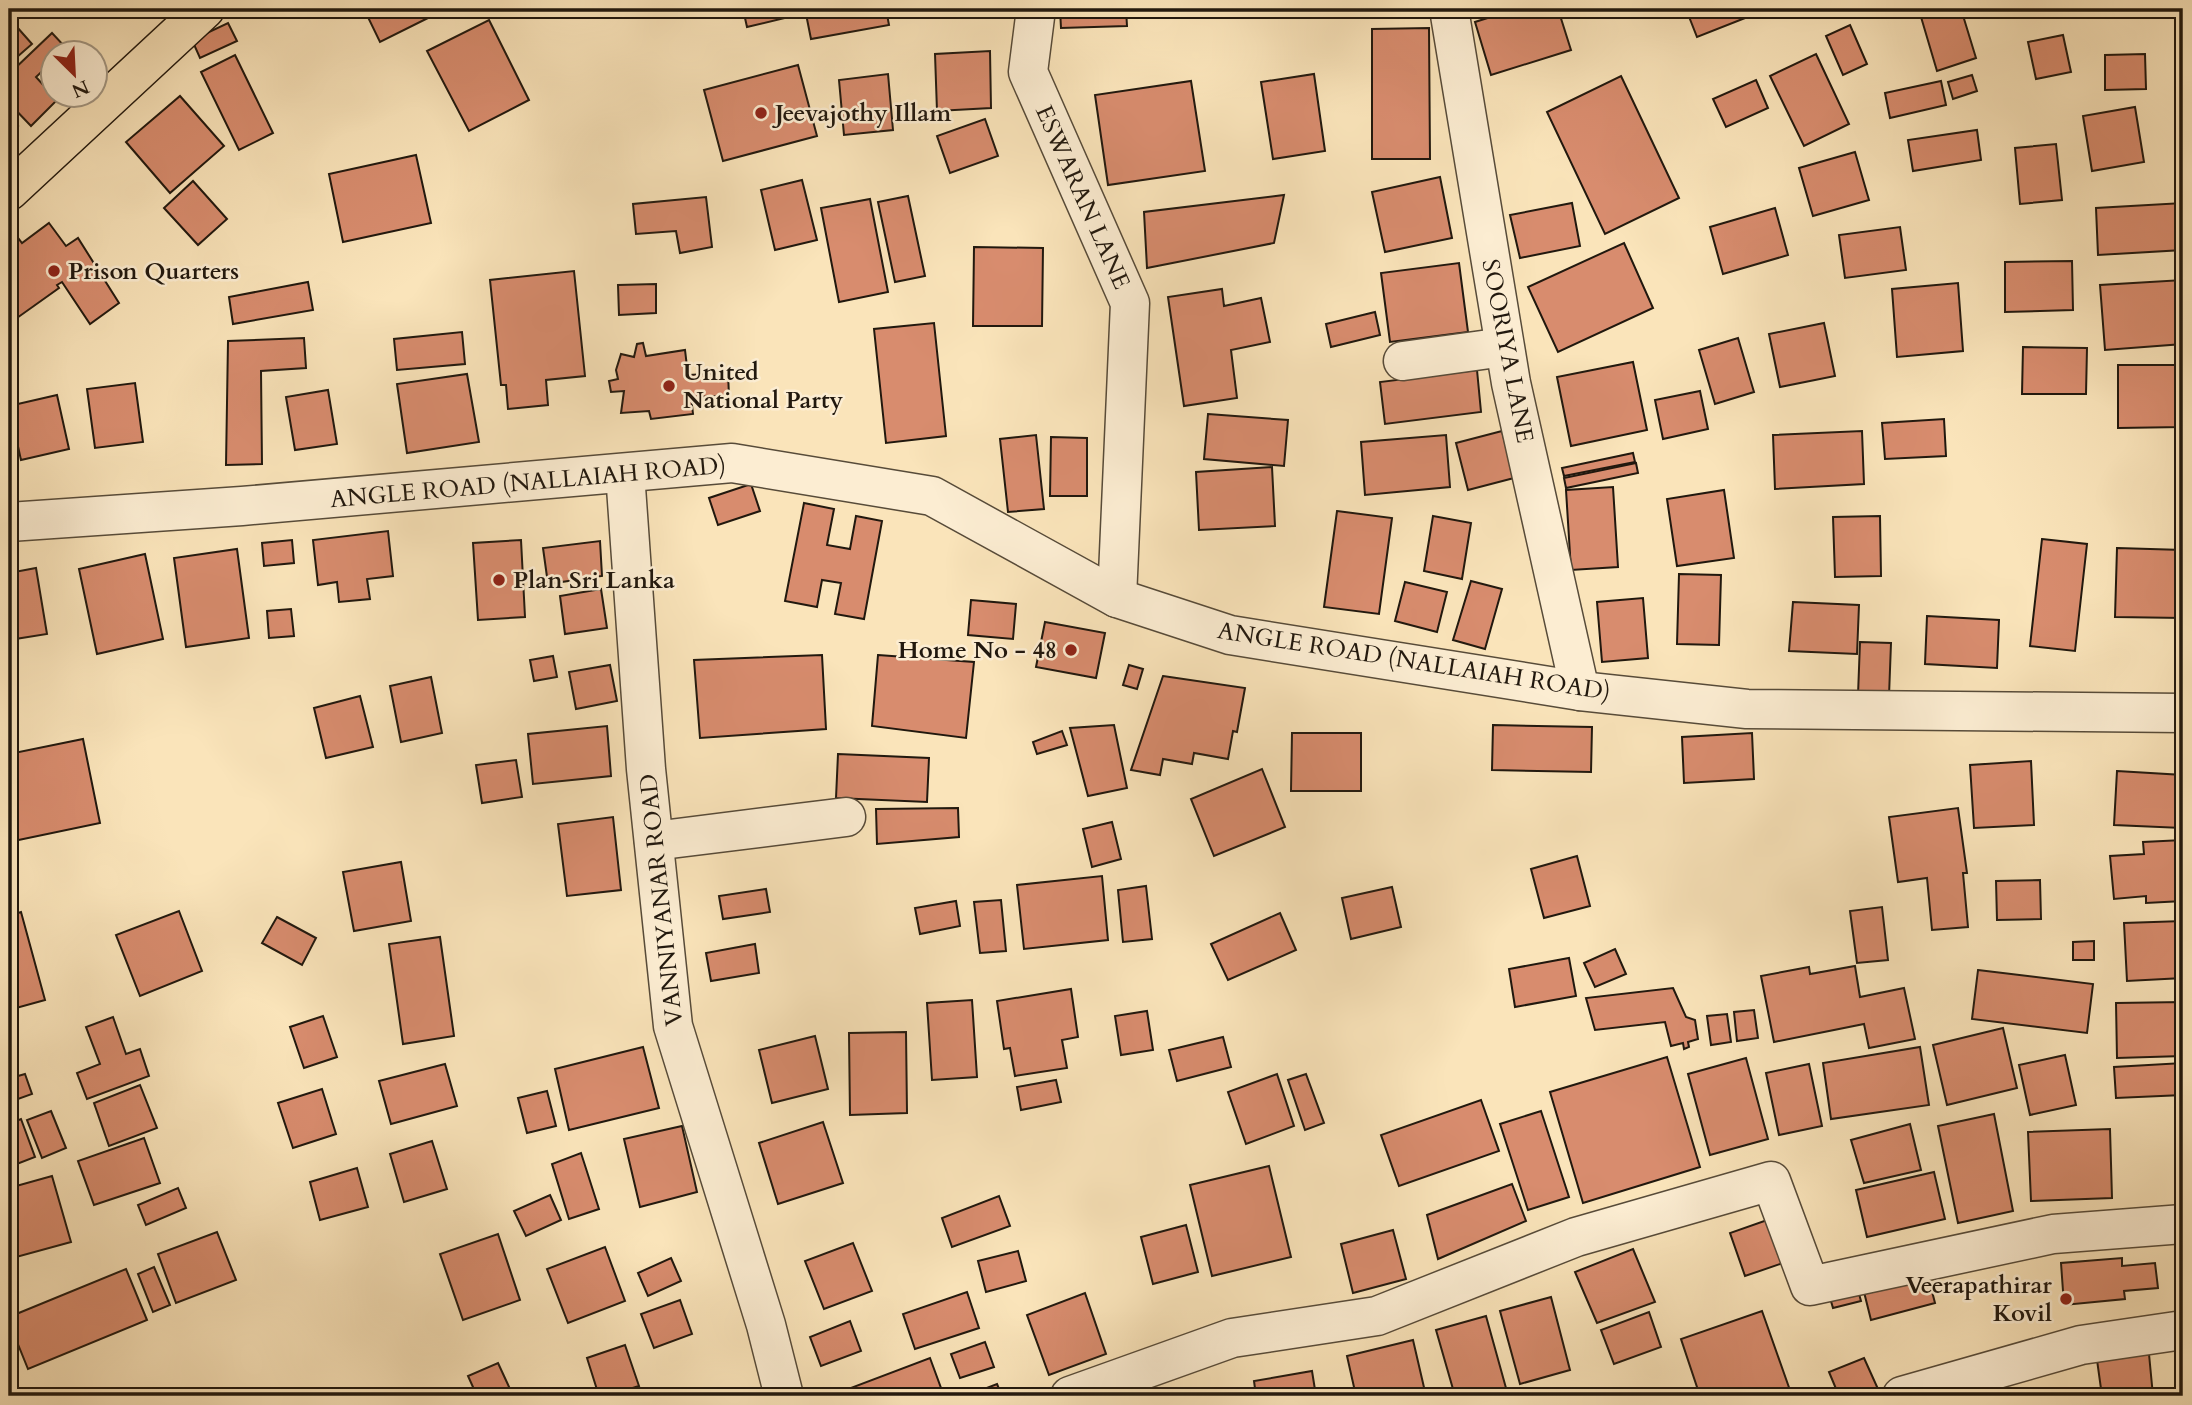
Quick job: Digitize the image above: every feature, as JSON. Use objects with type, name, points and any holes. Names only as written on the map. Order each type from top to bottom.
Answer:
[{"type":"main road","points":[[9,191],[205,9]]},
{"type":"street","name":"ESWARAN LANE","points":[[1036,9],[1028,72],[1130,303],[1116,598]]},
{"type":"street","name":"SOORIYA LANE","points":[[1449,9],[1504,347],[1580,691]]},
{"type":"street","points":[[1403,360],[1504,347]]},
{"type":"street","name":"ANGLE ROAD (NALLAIAH ROAD)","points":[[9,522],[242,506],[732,463],[932,496],[1116,598],[1230,635],[1580,691],[1747,709],[2183,713]]},
{"type":"street","name":"VANNIYANAR ROAD","points":[[625,473],[646,769],[673,1026],[766,1325],[784,1396]]},
{"type":"street","points":[[654,841],[846,817]]},
{"type":"street","points":[[1070,1396],[1232,1338],[1377,1316],[1576,1237],[1771,1181],[1810,1286],[2053,1234],[2183,1224]]},
{"type":"street","points":[[1902,1396],[2081,1345],[2183,1330]]},
{"type":"building","points":[[364,9],[423,9],[428,18],[380,42]]},
{"type":"building","points":[[743,9],[792,9],[793,16],[747,27]]},
{"type":"building","points":[[805,9],[886,9],[889,25],[811,39]]},
{"type":"building","points":[[1060,9],[1126,9],[1127,26],[1061,28]]},
{"type":"building","points":[[1516,9],[1558,9],[1571,50],[1491,75],[1475,22]]},
{"type":"building","points":[[1686,9],[1768,9],[1697,37]]},
{"type":"building","points":[[1949,9],[1961,9],[1976,58],[1937,71],[1921,17]]},
{"type":"building","points":[[9,18],[32,44],[9,64]]},
{"type":"building","points":[[489,20],[529,100],[469,131],[427,51]]},
{"type":"building","points":[[228,23],[237,41],[200,58],[192,40]]},
{"type":"building","points":[[1850,25],[1867,64],[1843,75],[1826,36]]},
{"type":"building","points":[[1429,28],[1430,159],[1372,159],[1372,29]]},
{"type":"building","points":[[2063,35],[2071,72],[2036,79],[2028,42]]},
{"type":"building","points":[[38,46],[38,108],[49,108],[31,126],[9,103],[9,74]]},
{"type":"building","points":[[990,51],[991,108],[937,111],[935,54]]},
{"type":"building","points":[[1816,54],[1849,124],[1804,146],[1770,76]]},
{"type":"building","points":[[2145,54],[2146,89],[2105,90],[2105,55]]},
{"type":"building","points":[[235,55],[273,133],[239,150],[201,72]]},
{"type":"building","name":"Jeevajothy Illam","points":[[798,65],[817,136],[723,161],[704,90]]},
{"type":"building","points":[[888,74],[893,130],[844,135],[839,80]]},
{"type":"building","points":[[1314,74],[1325,151],[1273,159],[1261,82]]},
{"type":"building","points":[[1972,75],[1977,91],[1953,99],[1948,82]]},
{"type":"building","points":[[1621,76],[1679,198],[1605,234],[1547,112]]},
{"type":"building","points":[[1756,80],[1768,108],[1726,127],[1713,99]]},
{"type":"building","points":[[1191,81],[1205,171],[1108,185],[1095,95]]},
{"type":"building","points":[[1941,81],[1946,105],[1890,118],[1885,93]]},
{"type":"building","points":[[180,96],[224,146],[170,193],[126,142]]},
{"type":"building","points":[[2135,107],[2144,162],[2092,171],[2083,116]]},
{"type":"building","points":[[9,117],[18,126],[9,135]]},
{"type":"building","points":[[985,119],[998,156],[950,173],[937,136]]},
{"type":"building","points":[[1977,130],[1981,160],[1913,171],[1908,140]]},
{"type":"building","points":[[2056,144],[2062,200],[2020,204],[2015,148]]},
{"type":"building","points":[[1855,152],[1869,200],[1813,216],[1799,168]]},
{"type":"building","points":[[416,155],[431,223],[343,242],[329,174]]},
{"type":"building","points":[[1440,177],[1452,238],[1385,252],[1372,192]]},
{"type":"building","points":[[802,180],[817,240],[775,250],[761,190]]},
{"type":"building","points":[[193,181],[227,219],[198,245],[164,208]]},
{"type":"building","points":[[1284,195],[1274,243],[1147,268],[1144,212]]},
{"type":"building","points":[[908,196],[925,276],[895,282],[878,202]]},
{"type":"building","points":[[706,197],[712,247],[680,253],[676,231],[636,234],[633,204]]},
{"type":"building","points":[[870,199],[888,292],[839,302],[821,208]]},
{"type":"building","points":[[1572,203],[1580,246],[1520,258],[1510,215]]},
{"type":"building","points":[[2183,203],[2183,250],[2098,255],[2096,208]]},
{"type":"building","points":[[1775,208],[1788,255],[1723,274],[1710,227]]},
{"type":"building","name":"Prison Quarters","points":[[49,223],[66,246],[78,238],[119,303],[90,324],[62,282],[57,285],[59,288],[17,318],[9,308],[9,226],[22,243]]},
{"type":"building","points":[[1900,227],[1906,270],[1845,278],[1839,235]]},
{"type":"building","points":[[1624,243],[1653,308],[1558,352],[1528,287]]},
{"type":"building","points":[[974,247],[1043,248],[1042,326],[973,326]]},
{"type":"building","points":[[2072,261],[2073,310],[2005,312],[2005,262]]},
{"type":"building","points":[[1459,263],[1468,332],[1390,342],[1381,273]]},
{"type":"building","points":[[574,271],[585,376],[546,380],[548,405],[508,409],[506,385],[501,385],[490,280]]},
{"type":"building","points":[[2183,280],[2183,344],[2105,350],[2100,285]]},
{"type":"building","points":[[308,282],[313,310],[233,324],[229,297]]},
{"type":"building","points":[[1958,283],[1963,351],[1897,357],[1892,289]]},
{"type":"building","points":[[656,284],[656,313],[619,315],[618,285]]},
{"type":"building","points":[[1222,289],[1224,306],[1261,298],[1270,342],[1231,350],[1237,398],[1184,406],[1168,297]]},
{"type":"building","points":[[1375,312],[1380,335],[1331,347],[1326,324]]},
{"type":"building","points":[[934,323],[946,436],[886,443],[874,329]]},
{"type":"building","points":[[1824,323],[1835,376],[1780,387],[1769,334]]},
{"type":"building","points":[[462,332],[465,364],[397,370],[394,339]]},
{"type":"building","points":[[304,338],[306,368],[261,371],[262,464],[226,465],[228,341]]},
{"type":"building","points":[[1738,338],[1754,392],[1715,404],[1699,350]]},
{"type":"building","name":"United National Party","points":[[643,343],[646,356],[685,350],[688,375],[728,373],[729,396],[691,397],[693,414],[651,419],[649,411],[621,413],[624,391],[611,392],[609,381],[618,379],[616,370],[621,354],[634,357],[637,344]]},
{"type":"building","points":[[2023,347],[2087,348],[2086,394],[2022,394]]},
{"type":"building","points":[[1633,362],[1647,430],[1571,446],[1557,377]]},
{"type":"building","points":[[2118,365],[2183,365],[2183,427],[2118,428]]},
{"type":"building","points":[[1477,370],[1481,412],[1385,424],[1380,382]]},
{"type":"building","points":[[467,374],[479,442],[407,453],[397,384]]},
{"type":"building","points":[[135,383],[143,442],[95,448],[87,389]]},
{"type":"building","points":[[328,390],[337,444],[295,450],[286,397]]},
{"type":"building","points":[[1700,391],[1708,429],[1663,439],[1655,400]]},
{"type":"building","points":[[57,395],[69,449],[21,460],[9,406]]},
{"type":"building","points":[[1208,414],[1288,420],[1284,466],[1204,459]]},
{"type":"building","points":[[1944,419],[1946,456],[1885,459],[1882,423]]},
{"type":"building","points":[[1502,431],[1514,478],[1468,490],[1456,443]]},
{"type":"building","points":[[1862,431],[1864,484],[1775,489],[1773,435]]},
{"type":"building","points":[[1036,435],[1044,509],[1008,512],[1000,439]]},
{"type":"building","points":[[1446,435],[1450,487],[1365,495],[1361,442]]},
{"type":"building","points":[[1051,437],[1087,438],[1087,496],[1050,496]]},
{"type":"building","points":[[1633,453],[1635,462],[1564,476],[1562,468]]},
{"type":"building","points":[[1636,463],[1638,473],[1566,488],[1564,478]]},
{"type":"building","points":[[1272,467],[1275,526],[1199,530],[1196,472]]},
{"type":"building","points":[[751,484],[760,511],[718,525],[709,498]]},
{"type":"building","points":[[1613,487],[1618,567],[1571,570],[1566,490]]},
{"type":"building","points":[[1724,490],[1734,558],[1677,566],[1667,499]]},
{"type":"building","points":[[804,503],[834,509],[827,545],[850,549],[856,516],[882,521],[864,619],[835,614],[841,583],[822,580],[817,607],[785,601]]},
{"type":"building","points":[[1337,511],[1392,518],[1379,614],[1324,607]]},
{"type":"building","points":[[1433,516],[1471,523],[1462,579],[1424,571]]},
{"type":"building","points":[[1880,516],[1881,576],[1835,577],[1833,517]]},
{"type":"building","points":[[388,531],[393,576],[367,579],[370,599],[339,602],[337,582],[318,585],[313,540]]},
{"type":"building","points":[[2042,539],[2087,544],[2075,651],[2030,646]]},
{"type":"building","points":[[292,540],[294,563],[264,566],[262,543]]},
{"type":"building","name":"Plan Sri Lanka","points":[[521,540],[525,617],[478,620],[473,543]]},
{"type":"building","points":[[600,541],[602,576],[548,584],[543,548]]},
{"type":"building","points":[[2117,548],[2183,550],[2183,618],[2115,617]]},
{"type":"building","points":[[237,549],[249,638],[186,647],[174,558]]},
{"type":"building","points":[[145,554],[163,639],[97,654],[79,569]]},
{"type":"building","points":[[36,568],[47,634],[9,640],[9,573]]},
{"type":"building","points":[[1679,574],[1721,575],[1719,645],[1677,644]]},
{"type":"building","points":[[1471,581],[1502,589],[1485,649],[1453,640]]},
{"type":"building","points":[[1405,582],[1447,592],[1437,632],[1395,621]]},
{"type":"building","points":[[601,589],[607,628],[565,634],[560,596]]},
{"type":"building","points":[[1643,598],[1648,658],[1602,662],[1597,602]]},
{"type":"building","points":[[971,600],[1016,604],[1013,639],[968,635]]},
{"type":"building","points":[[1793,602],[1859,605],[1857,654],[1789,651]]},
{"type":"building","points":[[291,609],[294,636],[269,638],[267,611]]},
{"type":"building","points":[[1927,616],[1999,620],[1997,668],[1925,664]]},
{"type":"building","name":"Home No - 48","points":[[1045,622],[1105,633],[1096,678],[1036,667]]},
{"type":"building","points":[[1860,642],[1891,643],[1889,696],[1858,695]]},
{"type":"building","points":[[822,655],[826,729],[700,738],[694,660]]},
{"type":"building","points":[[878,655],[974,662],[966,738],[872,726]]},
{"type":"building","points":[[553,656],[557,677],[534,681],[530,660]]},
{"type":"building","points":[[610,665],[617,701],[576,709],[569,672]]},
{"type":"building","points":[[1129,665],[1143,669],[1137,689],[1123,685]]},
{"type":"building","points":[[1163,676],[1245,688],[1237,732],[1233,731],[1228,759],[1194,753],[1192,764],[1163,759],[1160,775],[1131,770]]},
{"type":"building","points":[[431,677],[442,733],[401,742],[390,686]]},
{"type":"building","points":[[360,696],[373,747],[326,758],[314,708]]},
{"type":"building","points":[[1114,725],[1127,788],[1088,796],[1070,728]]},
{"type":"building","points":[[1493,725],[1592,727],[1591,772],[1492,770]]},
{"type":"building","points":[[607,726],[611,776],[533,784],[528,734]]},
{"type":"building","points":[[1062,731],[1067,745],[1037,754],[1033,742]]},
{"type":"building","points":[[1292,733],[1361,733],[1361,791],[1291,791]]},
{"type":"building","points":[[1752,733],[1754,779],[1684,783],[1682,737]]},
{"type":"building","points":[[83,739],[100,823],[9,842],[9,754]]},
{"type":"building","points":[[838,754],[929,758],[927,802],[836,798]]},
{"type":"building","points":[[516,760],[522,797],[482,803],[476,765]]},
{"type":"building","points":[[2031,761],[2034,825],[1974,828],[1970,765]]},
{"type":"building","points":[[1262,769],[1285,827],[1214,856],[1191,799]]},
{"type":"building","points":[[2117,771],[2183,775],[2182,828],[2114,825]]},
{"type":"building","points":[[958,808],[959,837],[877,844],[876,809]]},
{"type":"building","points":[[1958,808],[1967,873],[1963,873],[1968,927],[1932,930],[1927,878],[1898,882],[1889,817]]},
{"type":"building","points":[[613,817],[621,890],[567,896],[558,824]]},
{"type":"building","points":[[1112,822],[1121,859],[1092,867],[1083,829]]},
{"type":"building","points":[[2183,840],[2183,901],[2146,903],[2146,896],[2114,899],[2110,856],[2144,854],[2143,842]]},
{"type":"building","points":[[1577,856],[1590,906],[1544,918],[1531,869]]},
{"type":"building","points":[[401,862],[411,921],[354,931],[343,872]]},
{"type":"building","points":[[1102,876],[1108,940],[1024,949],[1017,885]]},
{"type":"building","points":[[2040,880],[2041,919],[1997,920],[1996,881]]},
{"type":"building","points":[[1146,886],[1152,939],[1123,942],[1118,890]]},
{"type":"building","points":[[1392,887],[1401,927],[1351,939],[1342,898]]},
{"type":"building","points":[[766,889],[770,912],[723,919],[719,896]]},
{"type":"building","points":[[1001,900],[1006,951],[980,953],[974,902]]},
{"type":"building","points":[[956,901],[960,926],[920,934],[915,908]]},
{"type":"building","points":[[1882,907],[1888,960],[1857,963],[1850,911]]},
{"type":"building","points":[[179,911],[202,971],[140,996],[116,935]]},
{"type":"building","points":[[21,912],[45,1000],[9,1010],[9,916]]},
{"type":"building","points":[[1280,913],[1296,950],[1228,980],[1211,944]]},
{"type":"building","points":[[277,917],[316,938],[302,965],[262,943]]},
{"type":"building","points":[[2183,921],[2183,978],[2127,981],[2124,923]]},
{"type":"building","points":[[440,937],[454,1036],[403,1044],[389,944]]},
{"type":"building","points":[[2094,941],[2094,960],[2073,960],[2073,942]]},
{"type":"building","points":[[755,944],[759,973],[711,981],[706,953]]},
{"type":"building","points":[[1615,949],[1626,974],[1595,987],[1584,963]]},
{"type":"building","points":[[1569,958],[1576,996],[1515,1007],[1509,969]]},
{"type":"building","points":[[1855,966],[1860,997],[1904,988],[1915,1039],[1869,1048],[1864,1024],[1774,1042],[1761,976],[1809,967],[1810,974]]},
{"type":"building","points":[[1978,970],[2093,984],[2087,1033],[1972,1019]]},
{"type":"building","points":[[1673,988],[1686,1017],[1695,1020],[1698,1039],[1688,1042],[1689,1047],[1684,1049],[1683,1043],[1671,1046],[1665,1022],[1595,1030],[1586,998]]},
{"type":"building","points":[[1071,989],[1078,1037],[1062,1040],[1067,1068],[1015,1076],[1010,1048],[1004,1049],[997,1001]]},
{"type":"building","points":[[972,1000],[977,1077],[932,1080],[927,1003]]},
{"type":"building","points":[[2183,1002],[2183,1056],[2117,1058],[2116,1003]]},
{"type":"building","points":[[1754,1010],[1758,1038],[1737,1041],[1734,1012]]},
{"type":"building","points":[[1147,1011],[1153,1050],[1121,1055],[1115,1016]]},
{"type":"building","points":[[1727,1014],[1731,1042],[1711,1045],[1707,1016]]},
{"type":"building","points":[[323,1016],[337,1057],[304,1068],[290,1027]]},
{"type":"building","points":[[113,1017],[126,1054],[140,1049],[149,1076],[87,1099],[77,1073],[100,1064],[86,1027]]},
{"type":"building","points":[[2003,1028],[2017,1088],[1947,1105],[1933,1045]]},
{"type":"building","points":[[906,1032],[907,1113],[850,1115],[849,1033]]},
{"type":"building","points":[[815,1036],[828,1089],[772,1103],[759,1050]]},
{"type":"building","points":[[1223,1037],[1231,1067],[1177,1081],[1169,1050]]},
{"type":"building","points":[[643,1047],[659,1108],[569,1130],[555,1069]]},
{"type":"building","points":[[1920,1047],[1929,1105],[1831,1119],[1823,1063]]},
{"type":"building","points":[[2065,1055],[2076,1105],[2030,1115],[2019,1065]]},
{"type":"building","points":[[1667,1057],[1700,1167],[1583,1203],[1550,1092]]},
{"type":"building","points":[[1746,1058],[1768,1139],[1710,1155],[1688,1074]]},
{"type":"building","points":[[2183,1063],[2183,1095],[2116,1098],[2114,1067]]},
{"type":"building","points":[[445,1064],[457,1106],[391,1124],[379,1081]]},
{"type":"building","points":[[1809,1064],[1822,1126],[1779,1135],[1766,1073]]},
{"type":"building","points":[[25,1074],[32,1094],[18,1099],[11,1078]]},
{"type":"building","points":[[1277,1074],[1294,1126],[1246,1144],[1228,1092]]},
{"type":"building","points":[[1306,1074],[1324,1123],[1305,1130],[1288,1080]]},
{"type":"building","points":[[1056,1080],[1061,1102],[1021,1110],[1017,1087]]},
{"type":"building","points":[[140,1085],[157,1128],[109,1146],[94,1103]]},
{"type":"building","points":[[322,1089],[336,1134],[293,1148],[278,1103]]},
{"type":"building","points":[[547,1091],[556,1126],[527,1133],[518,1098]]},
{"type":"building","points":[[1481,1100],[1499,1151],[1399,1186],[1381,1135]]},
{"type":"building","points":[[51,1111],[66,1148],[42,1158],[27,1120]]},
{"type":"building","points":[[1541,1111],[1569,1197],[1528,1210],[1500,1124]]},
{"type":"building","points":[[1994,1114],[2013,1211],[1958,1223],[1938,1126]]},
{"type":"building","points":[[21,1119],[35,1157],[9,1167],[9,1124]]},
{"type":"building","points":[[823,1122],[843,1183],[778,1204],[759,1143]]},
{"type":"building","points":[[1910,1124],[1921,1170],[1864,1183],[1851,1140]]},
{"type":"building","points":[[682,1126],[697,1192],[640,1207],[624,1139]]},
{"type":"building","points":[[2110,1129],[2112,1198],[2031,1201],[2028,1132]]},
{"type":"building","points":[[144,1138],[160,1183],[94,1205],[78,1161]]},
{"type":"building","points":[[432,1141],[447,1189],[404,1202],[390,1154]]},
{"type":"building","points":[[581,1153],[599,1209],[569,1219],[552,1164]]},
{"type":"building","points":[[1269,1166],[1291,1257],[1212,1276],[1190,1185]]},
{"type":"building","points":[[357,1168],[368,1207],[320,1220],[310,1182]]},
{"type":"building","points":[[1934,1172],[1945,1219],[1867,1237],[1856,1190]]},
{"type":"building","points":[[52,1176],[71,1242],[9,1259],[9,1188]]},
{"type":"building","points":[[1512,1184],[1526,1221],[1438,1259],[1427,1215]]},
{"type":"building","points":[[178,1188],[186,1208],[146,1225],[138,1205]]},
{"type":"building","points":[[550,1195],[561,1220],[526,1236],[514,1211]]},
{"type":"building","points":[[999,1196],[1010,1226],[952,1247],[942,1218]]},
{"type":"building","points":[[1770,1219],[1786,1262],[1745,1276],[1730,1233]]},
{"type":"building","points":[[1186,1225],[1198,1272],[1153,1284],[1141,1237]]},
{"type":"building","points":[[1393,1230],[1406,1279],[1353,1293],[1341,1244]]},
{"type":"building","points":[[217,1232],[236,1280],[176,1303],[158,1254]]},
{"type":"building","points":[[498,1234],[520,1300],[463,1320],[440,1254]]},
{"type":"building","points":[[853,1243],[872,1291],[824,1309],[805,1261]]},
{"type":"building","points":[[605,1247],[625,1301],[568,1323],[547,1269]]},
{"type":"building","points":[[1633,1249],[1655,1302],[1597,1323],[1575,1272]]},
{"type":"building","points":[[1018,1251],[1026,1281],[986,1292],[978,1261]]},
{"type":"building","points":[[671,1258],[681,1281],[648,1296],[638,1273]]},
{"type":"building","points":[[2122,1258],[2122,1266],[2155,1263],[2158,1288],[2124,1291],[2125,1299],[2064,1305],[2061,1263]]},
{"type":"building","points":[[154,1267],[170,1305],[153,1312],[138,1274]]},
{"type":"building","points":[[1926,1268],[1935,1303],[1871,1320],[1862,1284]]},
{"type":"building","points":[[126,1269],[147,1320],[28,1369],[9,1317]]},
{"type":"building","points":[[1856,1283],[1861,1301],[1833,1308],[1828,1291]]},
{"type":"building","points":[[967,1292],[979,1328],[915,1349],[903,1314]]},
{"type":"building","points":[[1085,1293],[1106,1354],[1049,1375],[1027,1315]]},
{"type":"building","points":[[1551,1297],[1570,1370],[1520,1384],[1500,1311]]},
{"type":"building","points":[[680,1300],[692,1334],[654,1348],[641,1314]]},
{"type":"building","points":[[1762,1311],[1792,1396],[1700,1396],[1681,1339]]},
{"type":"building","points":[[1649,1312],[1661,1347],[1614,1364],[1601,1330]]},
{"type":"building","points":[[1486,1316],[1506,1388],[1478,1396],[1455,1396],[1436,1330]]},
{"type":"building","points":[[850,1321],[861,1351],[821,1366],[810,1337]]},
{"type":"building","points":[[1413,1340],[1426,1396],[1356,1396],[1347,1356]]},
{"type":"building","points":[[985,1342],[994,1367],[960,1378],[951,1354]]},
{"type":"building","points":[[625,1345],[639,1386],[599,1396],[587,1358]]},
{"type":"building","points":[[2149,1354],[2153,1396],[2102,1396],[2097,1360]]},
{"type":"building","points":[[930,1358],[941,1388],[918,1396],[850,1396],[848,1389]]},
{"type":"building","points":[[1864,1358],[1878,1389],[1861,1396],[1839,1396],[1829,1372]]},
{"type":"building","points":[[498,1363],[510,1389],[495,1396],[477,1396],[468,1376]]},
{"type":"building","points":[[1312,1371],[1316,1396],[1256,1396],[1254,1381]]},
{"type":"building","points":[[997,1384],[1002,1396],[966,1396]]},
{"type":"building","points":[[1155,1388],[1157,1396],[1126,1396]]},
{"type":"building","points":[[1249,1389],[1250,1396],[1217,1396]]},
{"type":"building","points":[[2073,1391],[2074,1396],[2053,1396]]},
{"type":"place","name":"Jeevajothy Illam","points":[[761,113]]},
{"type":"place","name":"Prison Quarters","points":[[54,271]]},
{"type":"place","name":"United National Party","points":[[669,386]]},
{"type":"place","name":"Plan Sri Lanka","points":[[499,580]]},
{"type":"place","name":"Home No - 48","points":[[1071,650]]},
{"type":"place","name":"Veerapathirar Kovil","points":[[2066,1299]]}]
